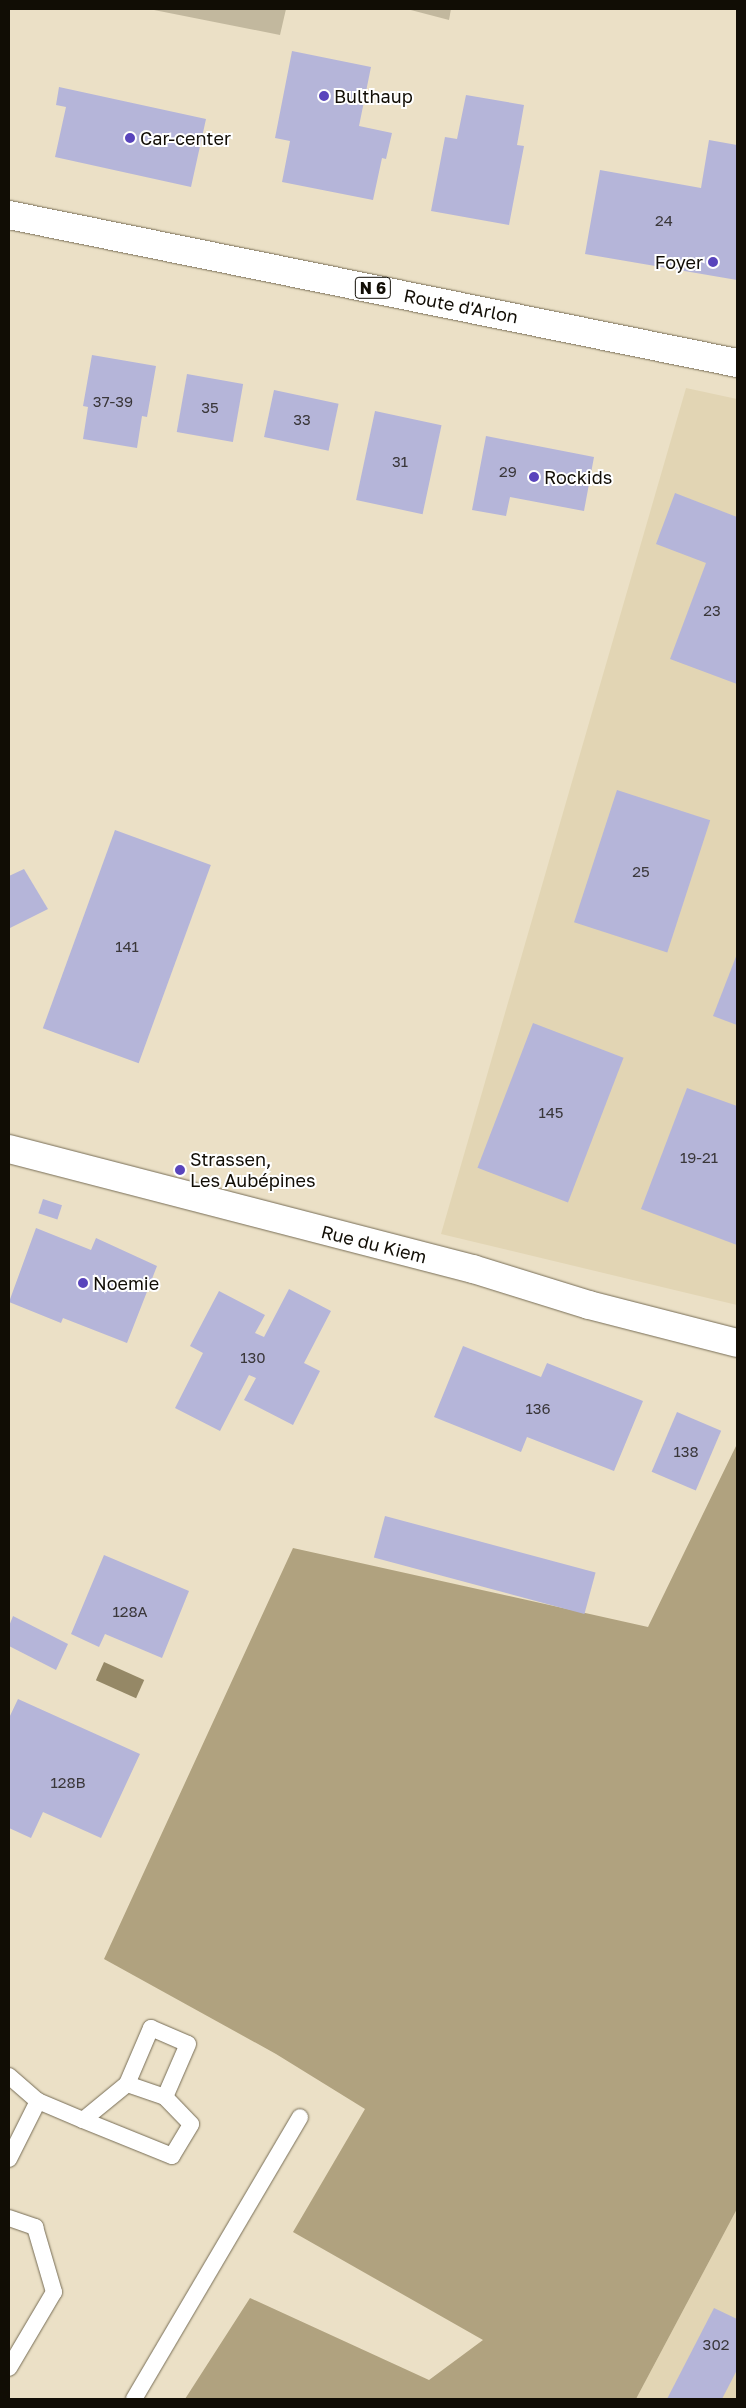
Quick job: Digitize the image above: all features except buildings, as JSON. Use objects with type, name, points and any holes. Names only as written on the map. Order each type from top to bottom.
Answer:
[{"type":"street","name":"Route d'Arlon","points":[[9,215],[737,363]]},
{"type":"street","name":"Rue du Kiem","points":[[9,1149],[473,1269],[589,1305],[737,1343]]},
{"type":"lane","points":[[83,2120],[127,2084],[151,2028],[188,2044],[166,2097]]},
{"type":"lane","points":[[9,2076],[38,2101],[172,2156],[190,2124],[166,2097],[127,2084]]},
{"type":"lane","points":[[9,2159],[38,2101]]},
{"type":"lane","points":[[134,2399],[300,2118]]},
{"type":"lane","points":[[9,2218],[35,2227],[54,2292],[9,2368]]},
{"type":"shaded area","points":[[149,9],[286,9],[280,35]]},
{"type":"shaded area","points":[[407,9],[451,9],[449,20]]},
{"type":"shaded area","points":[[686,388],[737,399],[737,1305],[441,1234]]},
{"type":"shaded area","points":[[737,1444],[737,2209],[636,2399],[185,2399],[250,2298],[429,2380],[483,2340],[293,2232],[365,2109],[276,2054],[104,1959],[293,1548],[648,1627]]},
{"type":"shaded area","points":[[104,1662],[144,1680],[136,1698],[96,1680]]},
{"type":"shaded area","points":[[737,2209],[737,2399],[636,2399]]},
{"type":"place","name":"Bulthaup","points":[[324,96]]},
{"type":"place","name":"Car-center","points":[[130,138]]},
{"type":"place","name":"Foyer","points":[[713,262]]},
{"type":"place","name":"Rockids","points":[[534,477]]},
{"type":"place","name":"Strassen, Les Aubépines","points":[[180,1170]]},
{"type":"place","name":"Noemie","points":[[83,1283]]}]
